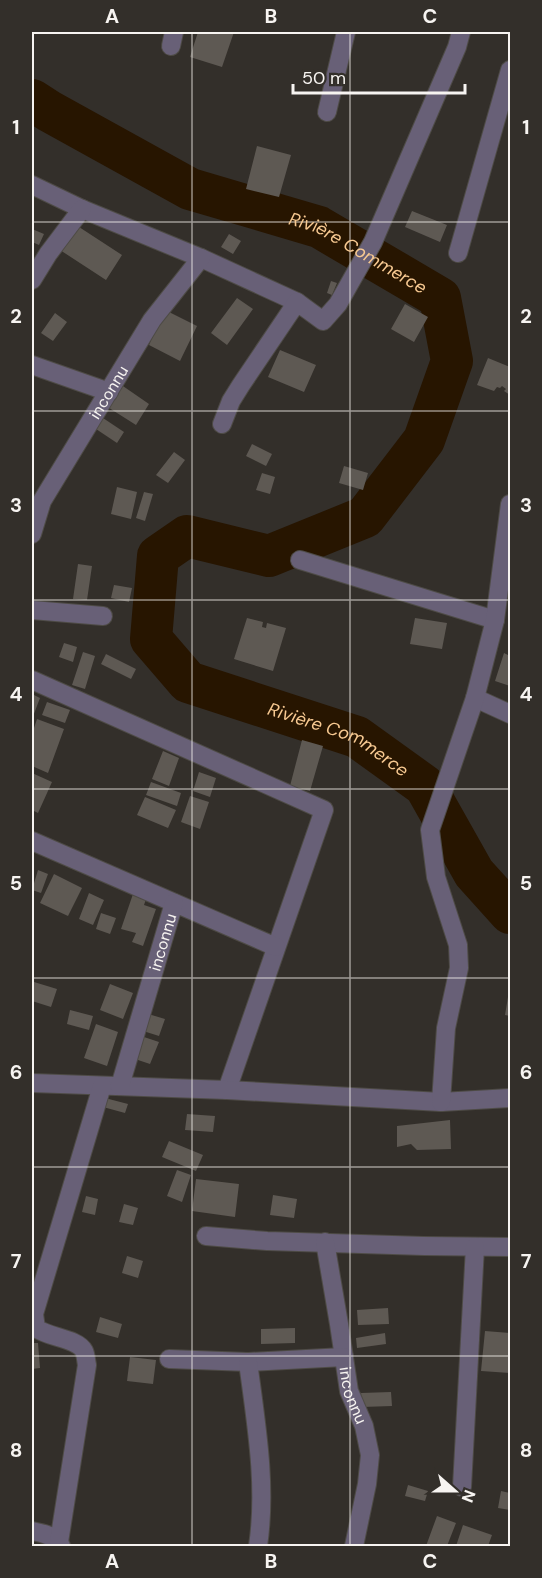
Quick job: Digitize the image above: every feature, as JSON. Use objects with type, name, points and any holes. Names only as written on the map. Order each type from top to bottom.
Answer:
[{"type":"street","points":[[327,112],[346,32]]},
{"type":"street","points":[[32,185],[297,302],[323,321],[338,304],[373,242],[457,47],[461,32]]},
{"type":"street","points":[[458,253],[510,70]]},
{"type":"street","points":[[33,275],[82,209]]},
{"type":"street","name":"inconnu","points":[[32,534],[42,501],[152,320],[201,258]]},
{"type":"street","points":[[222,424],[231,401],[297,302]]},
{"type":"street","points":[[32,364],[109,392]]},
{"type":"street","points":[[441,1102],[446,1028],[459,968],[458,945],[436,877],[430,830],[475,698],[495,620],[508,547],[510,504]]},
{"type":"street","points":[[300,560],[495,620]]},
{"type":"street","points":[[32,610],[103,616]]},
{"type":"street","points":[[32,680],[324,810],[227,1090]]},
{"type":"street","points":[[475,698],[510,714]]},
{"type":"street","name":"inconnu","points":[[32,841],[276,947]]},
{"type":"street","name":"inconnu","points":[[120,1086],[174,903]]},
{"type":"street","points":[[32,1083],[227,1090],[441,1102],[510,1098]]},
{"type":"street","points":[[32,1531],[43,1533],[60,1544],[87,1365],[85,1352],[78,1344],[43,1333],[36,1328],[34,1314],[102,1086]]},
{"type":"street","points":[[206,1236],[267,1241],[510,1246]]},
{"type":"street","name":"inconnu","points":[[325,1242],[349,1391],[364,1426],[370,1455],[367,1484],[354,1546]]},
{"type":"street","points":[[462,1487],[475,1247]]},
{"type":"street","points":[[169,1359],[248,1362],[344,1358]]},
{"type":"street","points":[[248,1362],[261,1475],[261,1528],[258,1546]]},
{"type":"building","points":[[198,32],[234,32],[222,67],[190,57]]},
{"type":"building","points":[[257,146],[291,155],[279,197],[246,189]]},
{"type":"building","points":[[412,211],[447,225],[440,242],[405,227]]},
{"type":"building","points":[[76,225],[122,255],[106,280],[60,250]]},
{"type":"building","points":[[32,229],[44,234],[39,245],[32,242]]},
{"type":"building","points":[[229,234],[241,241],[233,254],[221,247]]},
{"type":"building","points":[[331,281],[337,283],[332,295],[327,293]]},
{"type":"building","points":[[237,298],[253,309],[227,345],[211,333]]},
{"type":"building","points":[[405,304],[428,317],[414,342],[391,329]]},
{"type":"building","points":[[165,310],[197,326],[180,361],[149,345]]},
{"type":"building","points":[[55,313],[67,322],[53,341],[41,333]]},
{"type":"building","points":[[280,350],[316,365],[304,392],[268,377]]},
{"type":"building","points":[[488,358],[510,367],[510,395],[504,391],[506,389],[502,386],[497,387],[494,391],[477,385]]},
{"type":"building","points":[[120,384],[149,404],[136,425],[106,406]]},
{"type":"building","points":[[100,416],[124,432],[117,443],[93,427]]},
{"type":"building","points":[[252,444],[272,454],[266,466],[246,456]]},
{"type":"building","points":[[174,452],[185,460],[168,483],[156,475]]},
{"type":"building","points":[[344,466],[368,473],[363,490],[339,483]]},
{"type":"building","points":[[262,473],[275,477],[270,494],[256,490]]},
{"type":"building","points":[[117,487],[137,492],[131,519],[111,514]]},
{"type":"building","points":[[144,492],[153,494],[145,521],[136,518]]},
{"type":"building","points":[[78,564],[92,566],[87,600],[73,599]]},
{"type":"building","points":[[114,585],[132,588],[129,602],[111,598]]},
{"type":"building","points":[[247,618],[263,622],[262,627],[266,628],[267,623],[286,628],[273,671],[234,659]]},
{"type":"building","points":[[415,618],[447,623],[442,649],[410,644]]},
{"type":"building","points":[[64,643],[77,647],[73,662],[59,657]]},
{"type":"building","points":[[83,652],[95,656],[85,689],[72,685]]},
{"type":"building","points":[[504,653],[510,656],[510,686],[495,681]]},
{"type":"building","points":[[106,654],[136,669],[131,679],[101,664]]},
{"type":"building","points":[[32,694],[40,698],[32,719]]},
{"type":"building","points":[[47,702],[70,710],[65,723],[42,715]]},
{"type":"building","points":[[37,719],[64,729],[48,773],[32,766],[32,734]]},
{"type":"building","points":[[302,740],[323,746],[310,791],[290,786]]},
{"type":"building","points":[[163,751],[179,758],[169,786],[152,779]]},
{"type":"building","points":[[199,772],[216,778],[210,797],[193,791]]},
{"type":"building","points":[[32,773],[52,782],[38,813],[32,810]]},
{"type":"building","points":[[151,782],[181,793],[177,806],[146,795]]},
{"type":"building","points":[[190,796],[209,802],[200,829],[181,822]]},
{"type":"building","points":[[145,797],[176,810],[168,828],[137,815]]},
{"type":"building","points":[[38,870],[48,874],[41,893],[32,890]]},
{"type":"building","points":[[54,874],[82,888],[68,916],[40,903]]},
{"type":"building","points":[[89,893],[104,900],[93,925],[79,919]]},
{"type":"building","points":[[133,894],[146,899],[144,905],[156,909],[143,946],[132,942],[136,933],[121,929]]},
{"type":"building","points":[[101,913],[116,918],[110,934],[96,929]]},
{"type":"building","points":[[34,982],[57,989],[51,1007],[32,1001]]},
{"type":"building","points":[[110,984],[133,993],[123,1019],[100,1010]]},
{"type":"building","points":[[508,997],[510,997],[510,1016],[505,1015]]},
{"type":"building","points":[[70,1010],[93,1016],[89,1030],[67,1024]]},
{"type":"building","points":[[145,1013],[165,1019],[159,1036],[140,1030]]},
{"type":"building","points":[[96,1024],[118,1032],[107,1066],[84,1058]]},
{"type":"building","points":[[144,1037],[159,1042],[150,1064],[135,1059]]},
{"type":"building","points":[[105,1098],[128,1104],[125,1113],[103,1107]]},
{"type":"building","points":[[187,1114],[215,1116],[213,1132],[185,1130]]},
{"type":"building","points":[[450,1120],[451,1149],[417,1150],[411,1144],[397,1147],[397,1126]]},
{"type":"building","points":[[169,1141],[203,1155],[196,1171],[162,1157]]},
{"type":"building","points":[[177,1170],[191,1175],[182,1202],[167,1196]]},
{"type":"building","points":[[196,1179],[239,1184],[235,1217],[192,1211]]},
{"type":"building","points":[[273,1195],[297,1199],[294,1218],[270,1215]]},
{"type":"building","points":[[86,1196],[98,1199],[95,1215],[82,1212]]},
{"type":"building","points":[[124,1204],[138,1208],[133,1225],[119,1222]]},
{"type":"building","points":[[127,1256],[143,1261],[138,1278],[122,1273]]},
{"type":"building","points":[[388,1308],[389,1324],[358,1325],[357,1310]]},
{"type":"building","points":[[100,1317],[122,1324],[118,1338],[96,1332]]},
{"type":"building","points":[[295,1328],[295,1343],[261,1344],[261,1329]]},
{"type":"building","points":[[485,1331],[510,1333],[510,1373],[481,1371]]},
{"type":"building","points":[[385,1333],[386,1344],[357,1348],[356,1338]]},
{"type":"building","points":[[32,1343],[38,1343],[40,1368],[32,1369]]},
{"type":"building","points":[[130,1357],[156,1360],[153,1384],[127,1381]]},
{"type":"building","points":[[391,1392],[392,1406],[362,1407],[361,1393]]},
{"type":"building","points":[[408,1485],[428,1491],[425,1501],[405,1496]]},
{"type":"building","points":[[501,1491],[510,1493],[510,1510],[498,1508]]},
{"type":"building","points":[[437,1516],[456,1523],[447,1546],[426,1546]]},
{"type":"building","points":[[463,1525],[492,1535],[488,1546],[456,1546]]},
{"type":"waterway","name":"Rivière Commerce","points":[[32,100],[190,189],[319,227],[440,298],[452,361],[424,440],[365,517],[269,556],[187,536],[158,556],[151,639],[188,682],[357,737],[425,786],[474,873],[510,913]]}]
